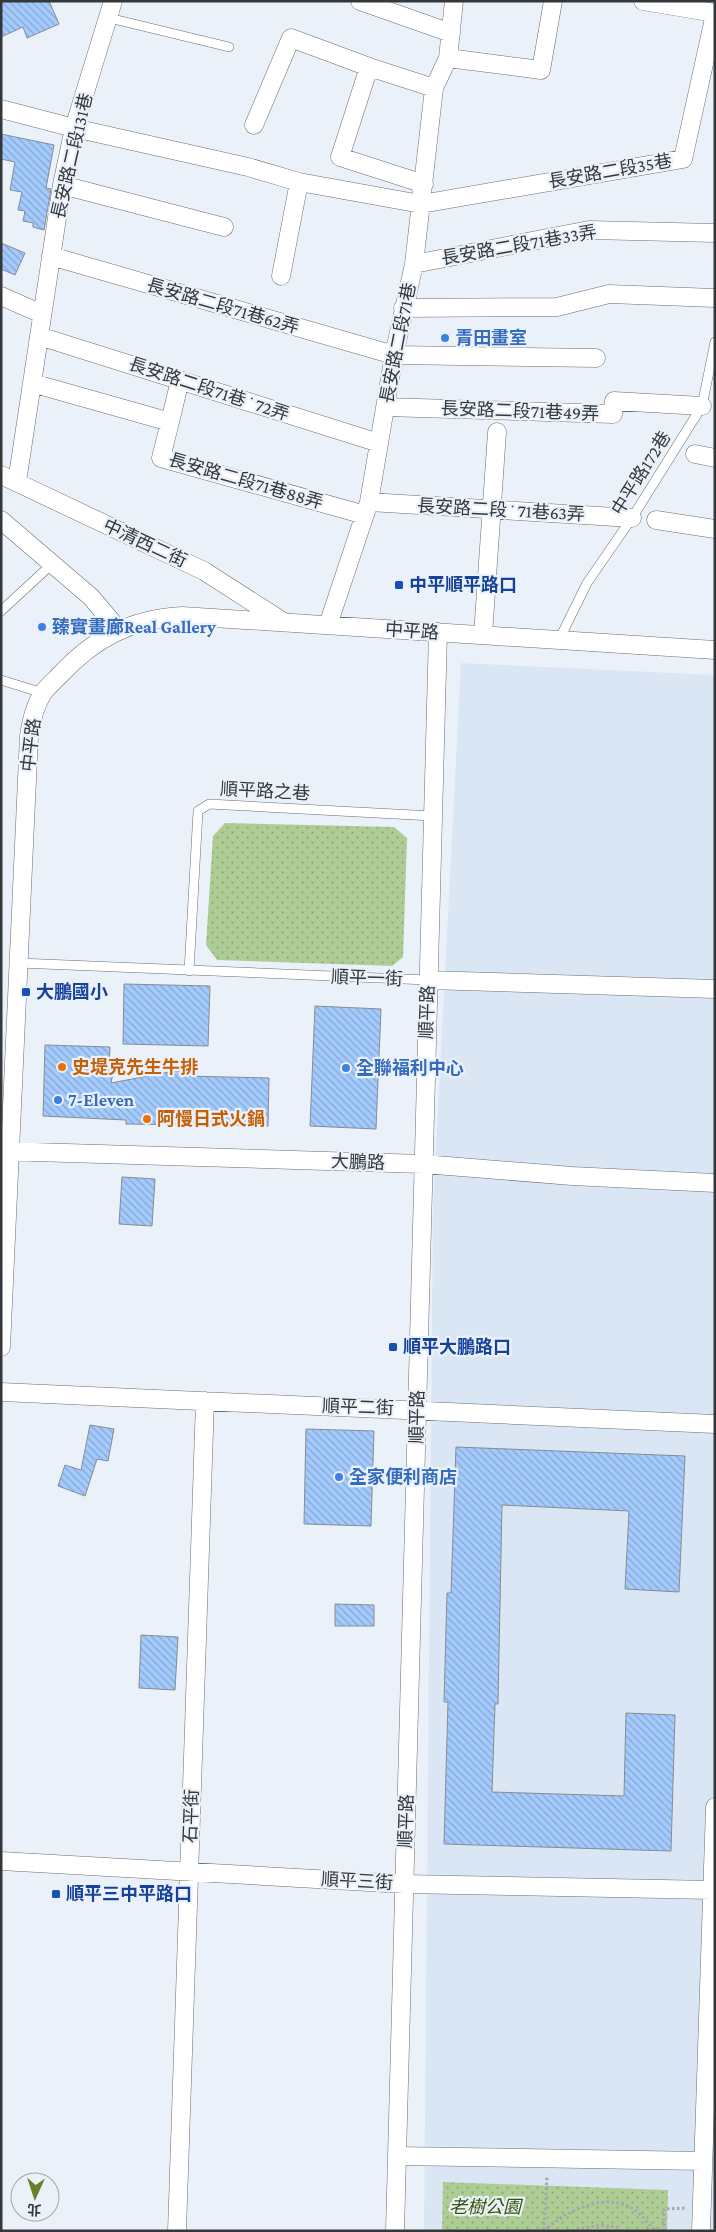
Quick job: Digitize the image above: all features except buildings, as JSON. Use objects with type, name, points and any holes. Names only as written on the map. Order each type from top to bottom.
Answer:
[{"type":"street","points":[[360,1],[450,33]]},
{"type":"street","name":"長安路二段71巷","points":[[328,625],[367,509],[403,308],[414,264],[434,88],[448,58],[454,1]]},
{"type":"street","points":[[448,58],[540,70],[553,1]]},
{"type":"street","points":[[643,1],[715,14]]},
{"type":"street","name":"長安路二段131巷","points":[[9,479],[32,383],[62,185],[74,128],[111,10]]},
{"type":"street","name":"長安路二段35巷","points":[[421,204],[683,159],[715,14]]},
{"type":"street","points":[[254,125],[291,38],[369,67],[434,88]]},
{"type":"street","points":[[369,67],[340,156],[424,184]]},
{"type":"street","points":[[1,109],[299,182],[421,204]]},
{"type":"street","points":[[281,276],[299,182]]},
{"type":"street","points":[[62,185],[224,227]]},
{"type":"street","name":"長安路二段71巷33弄","points":[[414,264],[589,230],[715,233]]},
{"type":"street","name":"長安路二段71巷62弄","points":[[51,256],[394,355],[596,358]]},
{"type":"street","points":[[403,308],[557,307],[609,294],[715,298]]},
{"type":"street","points":[[1,296],[42,314]]},
{"type":"street","name":"長安路二段71巷˙72弄","points":[[39,336],[379,443]]},
{"type":"street","name":"長安路二段71巷88弄","points":[[180,380],[161,458],[367,509]]},
{"type":"street","points":[[32,383],[170,422]]},
{"type":"street","name":"長安路二段71巷49弄","points":[[385,407],[613,414],[614,401],[702,406]]},
{"type":"street","points":[[483,635],[497,432]]},
{"type":"street","points":[[695,454],[715,458]]},
{"type":"street","name":"中清西二街","points":[[9,479],[204,571],[282,622]]},
{"type":"street","name":"長安路二段˙71巷63弄","points":[[367,509],[492,510],[632,518]]},
{"type":"street","points":[[656,520],[715,529]]},
{"type":"street","points":[[2,523],[91,597],[118,629]]},
{"type":"street","name":"中平路","points":[[1,1347],[6,1151],[19,962],[29,736],[32,720],[43,693],[76,657],[118,629],[143,621],[182,616],[715,650]]},
{"type":"street","name":"順平路","points":[[395,2231],[438,632]]},
{"type":"street","name":"順平一街","points":[[428,980],[715,989]]},
{"type":"street","name":"大鵬路","points":[[6,1151],[423,1164],[572,1176],[715,1183]]},
{"type":"street","name":"順平二街","points":[[1,1392],[715,1424]]},
{"type":"street","name":"石平街","points":[[177,2231],[205,1401]]},
{"type":"street","points":[[701,2231],[703,2160],[711,2042],[715,1806]]},
{"type":"street","name":"順平三街","points":[[1,1861],[404,1884],[713,1890]]},
{"type":"street","points":[[397,2156],[703,2160]]},
{"type":"lane","points":[[111,10],[229,47]]},
{"type":"lane","name":"中平路172巷","points":[[559,640],[586,583],[632,518],[702,406],[715,342]]},
{"type":"lane","points":[[1,611],[52,564]]},
{"type":"lane","points":[[1,680],[43,693]]},
{"type":"lane","name":"順平路之巷","points":[[189,972],[198,811],[209,804],[433,816]]},
{"type":"lane","name":"順平一街","points":[[19,962],[189,972],[428,980]]},
{"type":"path","points":[[544,2231],[547,2176]]},
{"type":"path","points":[[544,2231],[556,2220],[580,2208],[602,2202],[623,2205],[636,2211],[656,2231]]},
{"type":"path","points":[[664,2231],[664,2209],[686,2208]]},
{"type":"path","points":[[572,2231],[599,2225],[617,2228],[618,2231]]},
{"type":"shaded area","points":[[461,663],[715,675],[715,2231],[424,2231],[433,1204]]},
{"type":"green space","points":[[225,823],[394,827],[407,838],[403,957],[392,966],[217,960],[206,945],[213,836]]},
{"type":"green space","name":"老樹公園","points":[[443,2182],[668,2190],[667,2231],[442,2231]]},
{"type":"place","name":"青田畫室","points":[[445,338]]},
{"type":"place","name":"中平順平路口","points":[[399,585]]},
{"type":"place","name":"臻實畫廊Real Gallery","points":[[42,627]]},
{"type":"place","name":"大鵬國小","points":[[26,992]]},
{"type":"place","name":"史堤克先生牛排","points":[[62,1067]]},
{"type":"place","name":"全聯福利中心","points":[[346,1068]]},
{"type":"place","name":"7-Eleven","points":[[58,1100]]},
{"type":"place","name":"阿慢日式火鍋","points":[[147,1119]]},
{"type":"place","name":"順平大鵬路口","points":[[393,1347]]},
{"type":"place","name":"全家便利商店","points":[[339,1477]]},
{"type":"place","name":"順平三中平路口","points":[[56,1894]]}]
